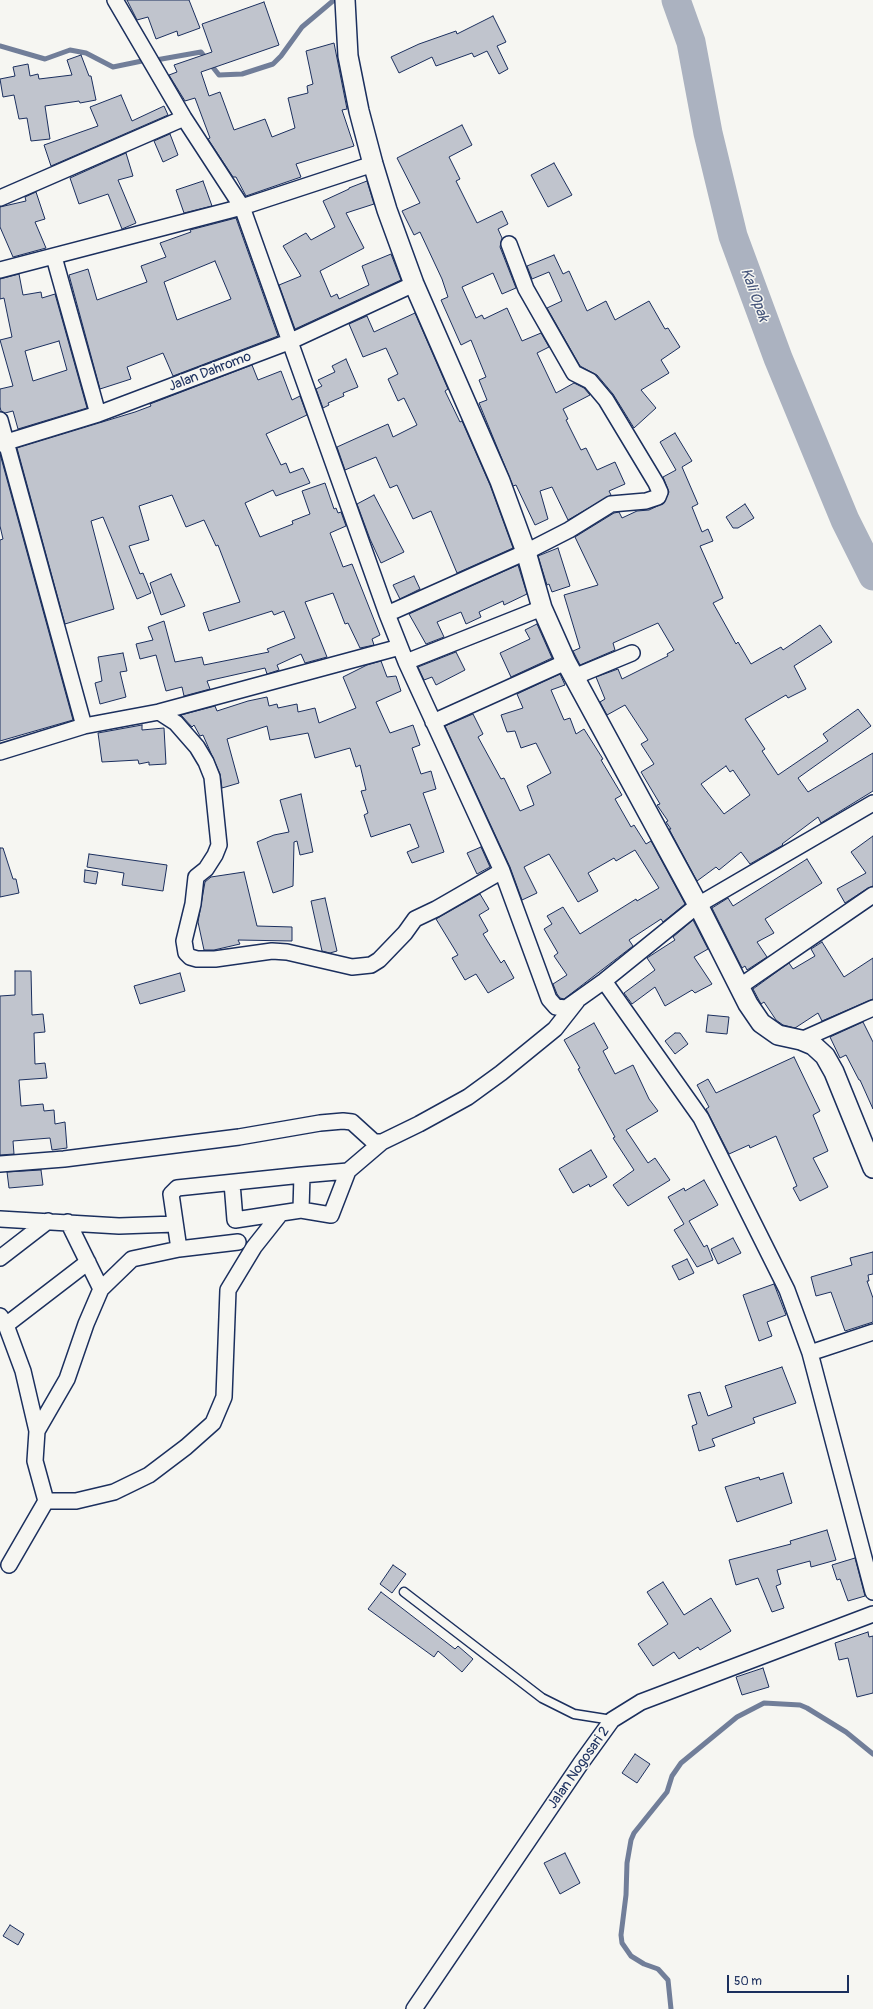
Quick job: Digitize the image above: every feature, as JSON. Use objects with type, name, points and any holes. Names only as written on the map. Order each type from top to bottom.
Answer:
[{"type":"street","points":[[115,0],[184,118],[242,207],[291,341],[386,614],[433,722],[502,871],[549,1000],[556,1007],[566,1008],[604,982],[698,905],[873,803]]},
{"type":"street","points":[[345,0],[348,56],[359,111],[373,164],[414,284],[500,480],[526,552],[542,608],[570,669],[698,905],[739,987],[761,1023],[778,1035],[801,1040],[813,1046],[825,1056],[834,1072],[873,1168]]},
{"type":"street","points":[[0,198],[184,118]]},
{"type":"street","points":[[0,270],[242,207],[373,164]]},
{"type":"street","points":[[386,614],[526,552],[569,530],[611,504],[646,502],[658,497],[660,492],[606,400],[590,381],[574,373],[526,289],[509,244]]},
{"type":"street","points":[[54,257],[98,414]]},
{"type":"street","name":"Jalan Dahromo","points":[[3,443],[98,414],[291,341],[414,284]]},
{"type":"street","points":[[0,420],[3,443],[84,726]]},
{"type":"street","points":[[406,662],[542,608]]},
{"type":"street","points":[[0,752],[84,726],[159,712],[400,647]]},
{"type":"street","points":[[433,722],[570,669],[632,653]]},
{"type":"street","points":[[159,712],[176,723],[197,747],[206,762],[212,777],[219,845],[215,855],[206,869],[196,877],[194,904],[184,941],[186,953],[190,957],[197,959],[215,959],[272,951],[287,952],[356,968],[366,966],[379,960],[405,933],[415,919],[436,909],[502,871]]},
{"type":"street","points":[[739,987],[873,895]]},
{"type":"street","points":[[604,982],[700,1118],[787,1290],[810,1353],[873,1592]]},
{"type":"street","points":[[235,1220],[301,1210],[331,1215],[348,1171],[382,1142],[419,1124],[468,1097],[555,1029],[578,999]]},
{"type":"street","points":[[801,1040],[873,1008]]},
{"type":"street","points":[[0,1164],[79,1158],[239,1137],[320,1123],[343,1121],[352,1122],[374,1142],[382,1142]]},
{"type":"street","points":[[179,1249],[174,1224],[171,1194],[177,1188],[348,1171]]},
{"type":"street","points":[[301,1210],[302,1175]]},
{"type":"street","points":[[232,1183],[235,1220],[242,1267]]},
{"type":"street","points":[[46,1501],[76,1501],[114,1492],[149,1475],[186,1448],[213,1423],[224,1397],[228,1290],[254,1247],[281,1213]]},
{"type":"street","points":[[0,1219],[119,1226],[174,1224]]},
{"type":"street","points":[[23,1220],[32,1233]]},
{"type":"street","points":[[0,1258],[48,1221]]},
{"type":"street","points":[[68,1222],[102,1289]]},
{"type":"street","points":[[38,1431],[67,1379],[86,1324],[102,1289],[132,1259],[179,1249],[238,1242]]},
{"type":"street","points":[[9,1565],[46,1501],[35,1461],[38,1431],[23,1370],[3,1320],[88,1262]]},
{"type":"street","points":[[810,1353],[873,1332]]},
{"type":"street","name":"Jalan Nogosari 2","points":[[414,2009],[581,1763],[612,1720],[641,1702],[873,1614]]},
{"type":"lane","points":[[404,1592],[542,1698],[574,1714],[612,1720]]},
{"type":"building","points":[[127,0],[189,0],[200,28],[178,36],[177,31],[156,39],[148,17],[137,20]]},
{"type":"building","points":[[264,2],[279,45],[201,72],[209,96],[220,92],[234,130],[265,119],[272,137],[295,128],[288,98],[308,93],[307,86],[313,84],[306,51],[334,43],[347,109],[342,110],[354,146],[296,164],[301,177],[246,196],[236,177],[233,177],[208,139],[210,138],[195,98],[185,101],[169,75],[177,72],[174,65],[212,52],[202,24]]},
{"type":"building","points":[[493,16],[506,42],[497,46],[508,69],[499,74],[487,51],[474,57],[472,53],[436,66],[432,57],[399,73],[391,57],[419,44],[456,31],[457,34]]},
{"type":"building","points":[[81,55],[89,76],[91,76],[96,100],[45,106],[50,139],[31,141],[27,118],[19,119],[14,95],[3,97],[0,79],[15,76],[13,67],[28,64],[30,76],[38,74],[39,79],[72,75],[67,60]]},
{"type":"building","points":[[121,95],[132,121],[164,106],[168,115],[51,166],[44,145],[98,126],[90,107]]},
{"type":"building","points":[[462,125],[472,145],[449,157],[460,179],[456,181],[477,223],[502,211],[508,224],[498,229],[502,238],[500,247],[516,288],[502,294],[493,273],[462,287],[476,318],[482,315],[484,319],[507,308],[522,341],[541,333],[549,347],[537,353],[556,393],[574,383],[584,388],[590,395],[563,409],[568,419],[566,420],[581,450],[586,448],[597,470],[615,462],[625,484],[609,491],[611,495],[568,520],[552,487],[540,491],[548,519],[535,525],[516,485],[513,486],[479,403],[487,400],[479,380],[486,377],[471,340],[461,345],[441,300],[448,297],[442,279],[420,232],[414,235],[402,211],[420,203],[397,158]]},
{"type":"building","points":[[170,134],[178,155],[163,162],[154,141]]},
{"type":"building","points":[[126,153],[133,176],[118,180],[136,223],[122,229],[108,194],[79,204],[70,178]]},
{"type":"building","points":[[554,163],[572,195],[548,207],[531,175]]},
{"type":"building","points":[[203,181],[212,206],[184,213],[176,190]]},
{"type":"building","points":[[367,181],[374,204],[346,213],[364,248],[320,271],[331,297],[337,294],[339,299],[369,285],[362,266],[391,254],[401,280],[295,329],[279,285],[301,276],[283,246],[306,233],[311,240],[335,227],[323,201]]},
{"type":"building","points":[[36,192],[45,219],[35,222],[46,248],[13,257],[0,227],[0,207],[26,201],[25,197]]},
{"type":"building","points":[[236,218],[278,336],[173,376],[163,353],[127,367],[131,379],[100,389],[69,275],[88,269],[97,300],[147,282],[141,266],[166,257],[160,243],[191,232],[190,230]],"holes":[[[215,261],[231,299],[177,320],[164,282]]]},
{"type":"building","points":[[554,255],[563,274],[569,271],[587,311],[606,301],[615,320],[649,301],[665,329],[668,328],[680,347],[661,360],[669,373],[641,390],[656,408],[634,428],[613,394],[597,375],[580,366],[547,308],[562,301],[549,272],[532,279],[527,266]]},
{"type":"building","points":[[19,274],[23,295],[41,292],[42,298],[55,294],[87,408],[18,429],[13,411],[5,413],[1,411],[0,389],[13,386],[0,340],[12,337],[4,298],[0,299],[0,279]],"holes":[[[59,341],[67,370],[33,381],[25,351]]]},
{"type":"building","points":[[415,313],[448,389],[445,391],[460,422],[462,421],[490,485],[513,548],[457,573],[431,511],[413,519],[397,485],[390,488],[376,457],[345,470],[337,447],[388,424],[393,437],[417,425],[404,398],[398,401],[388,379],[398,374],[386,348],[363,357],[349,324],[367,316],[374,332]]},
{"type":"building","points":[[346,359],[358,387],[343,393],[344,396],[328,403],[329,405],[323,408],[316,389],[322,386],[318,380],[335,372],[332,366]]},
{"type":"building","points":[[252,365],[258,380],[281,371],[292,400],[300,396],[307,415],[266,434],[281,465],[286,463],[290,473],[303,468],[310,483],[276,496],[273,490],[245,503],[260,537],[293,524],[292,521],[310,514],[302,491],[325,483],[334,509],[336,508],[338,513],[341,512],[346,526],[330,533],[343,567],[352,564],[380,635],[372,639],[374,645],[360,648],[348,623],[345,624],[333,593],[305,602],[327,657],[305,663],[301,654],[277,665],[279,670],[267,674],[265,668],[207,681],[210,689],[184,696],[182,687],[166,691],[156,655],[140,659],[136,644],[153,640],[148,627],[164,621],[175,662],[202,657],[204,665],[269,652],[267,649],[295,638],[284,611],[274,615],[272,611],[209,631],[203,613],[240,602],[218,545],[216,546],[204,520],[186,527],[172,495],[139,506],[149,540],[129,546],[140,574],[143,573],[151,593],[137,599],[103,517],[91,521],[114,609],[65,624],[17,448],[135,412],[151,406],[150,404]]},
{"type":"building","points":[[675,433],[692,461],[682,467],[698,504],[692,507],[702,532],[708,529],[713,541],[700,546],[723,598],[713,603],[736,644],[738,642],[751,664],[781,647],[783,650],[820,625],[832,642],[794,666],[806,689],[788,698],[786,695],[745,719],[765,749],[762,751],[778,775],[828,741],[823,734],[858,709],[871,726],[798,778],[808,792],[873,753],[873,791],[821,823],[818,817],[782,844],[783,845],[750,864],[741,852],[719,870],[716,867],[697,881],[669,829],[671,829],[666,822],[668,821],[657,805],[660,804],[641,772],[654,764],[641,744],[648,740],[625,705],[607,715],[600,702],[605,699],[596,677],[618,669],[622,679],[668,656],[667,654],[674,650],[658,623],[613,643],[615,650],[580,665],[573,651],[580,648],[564,595],[598,585],[575,537],[614,513],[619,512],[622,518],[637,511],[649,510],[664,503],[669,492],[663,477],[676,470],[660,442]],"holes":[[[726,766],[730,772],[733,770],[750,795],[724,814],[701,784]]]},
{"type":"building","points":[[0,454],[73,720],[0,741],[0,540],[3,539],[0,526]]},
{"type":"building","points":[[374,495],[404,552],[381,563],[357,504]]},
{"type":"building","points":[[745,504],[754,518],[738,528],[733,528],[726,517]]},
{"type":"building","points":[[558,548],[570,586],[552,592],[549,584],[547,585],[538,556]]},
{"type":"building","points":[[518,565],[527,594],[504,605],[503,601],[479,612],[481,617],[466,624],[461,612],[437,622],[444,637],[426,644],[409,614]]},
{"type":"building","points":[[171,574],[185,606],[161,615],[150,583]]},
{"type":"building","points":[[414,576],[420,589],[400,599],[393,585]]},
{"type":"building","points":[[537,624],[552,658],[511,677],[500,653],[530,639],[525,630]]},
{"type":"building","points":[[456,652],[465,670],[436,685],[432,677],[424,680],[418,667]]},
{"type":"building","points":[[123,653],[127,671],[120,672],[126,697],[100,704],[95,683],[102,681],[98,657]]},
{"type":"building","points":[[381,661],[387,677],[396,676],[401,691],[376,702],[390,733],[413,725],[420,745],[412,748],[421,774],[431,771],[436,789],[423,793],[444,852],[412,863],[407,852],[419,847],[410,824],[371,837],[364,815],[368,813],[361,791],[366,790],[360,765],[356,767],[350,748],[315,758],[308,733],[270,740],[267,726],[227,739],[239,783],[222,788],[220,774],[203,735],[200,736],[194,725],[192,727],[181,715],[215,706],[217,711],[248,701],[267,697],[269,706],[277,704],[278,708],[297,704],[298,712],[315,708],[319,723],[356,708],[343,677],[367,665]]},
{"type":"building","points":[[560,674],[565,685],[551,690],[564,720],[570,718],[576,734],[584,729],[603,759],[601,760],[622,795],[615,799],[631,827],[634,825],[646,844],[651,841],[685,904],[663,922],[661,919],[629,940],[633,946],[564,999],[560,998],[557,994],[553,984],[567,975],[554,956],[558,953],[544,929],[552,924],[547,916],[563,907],[580,934],[636,899],[637,901],[659,888],[635,850],[616,861],[614,858],[588,873],[598,891],[578,902],[549,854],[524,867],[537,893],[522,900],[510,867],[445,726],[473,714],[483,734],[478,737],[501,779],[504,778],[520,811],[534,805],[527,786],[551,773],[536,743],[521,748],[515,731],[507,732],[501,715],[523,708],[517,694]]},
{"type":"building","points":[[142,725],[142,730],[164,728],[166,764],[149,765],[149,762],[139,764],[138,760],[102,762],[98,733]]},
{"type":"building","points":[[301,794],[313,852],[300,855],[297,841],[294,842],[293,886],[273,893],[257,842],[274,835],[289,832],[280,800]]},
{"type":"building","points":[[873,836],[873,886],[845,903],[837,889],[866,873],[851,852]]},
{"type":"building","points":[[481,847],[490,867],[477,874],[467,853]]},
{"type":"building","points":[[0,848],[3,848],[13,879],[16,879],[19,893],[0,897]]},
{"type":"building","points":[[89,854],[167,865],[163,891],[122,885],[124,873],[87,867]]},
{"type":"building","points":[[807,859],[822,883],[765,919],[774,933],[757,942],[767,957],[747,970],[745,966],[742,968],[712,908],[728,898],[733,906]]},
{"type":"building","points":[[85,870],[98,872],[96,884],[84,882]]},
{"type":"building","points":[[244,872],[257,926],[292,927],[292,941],[238,940],[240,944],[214,950],[204,950],[198,922],[205,882],[211,877]]},
{"type":"building","points":[[480,894],[489,909],[479,915],[488,931],[483,934],[501,963],[504,960],[514,978],[488,993],[476,974],[465,980],[452,958],[458,955],[436,919]]},
{"type":"building","points":[[325,898],[337,951],[330,953],[322,951],[311,901]]},
{"type":"building","points":[[693,920],[708,949],[694,957],[712,984],[695,993],[692,990],[665,1006],[655,987],[632,1004],[624,993],[655,970],[647,958],[675,940],[673,937]]},
{"type":"building","points":[[822,942],[844,977],[873,958],[873,999],[822,1021],[818,1013],[795,1028],[783,1025],[776,1020],[764,1002],[761,1004],[753,989],[789,963],[793,969],[815,956],[811,949]]},
{"type":"building","points":[[15,971],[31,971],[32,1015],[43,1014],[45,1032],[34,1033],[35,1064],[45,1063],[47,1078],[19,1080],[21,1106],[43,1104],[44,1111],[54,1110],[55,1124],[65,1122],[67,1148],[52,1150],[50,1138],[13,1141],[14,1154],[0,1155],[0,996],[15,995]]},
{"type":"building","points":[[180,973],[185,991],[140,1004],[134,986]]},
{"type":"building","points":[[708,1015],[729,1017],[727,1034],[706,1032]]},
{"type":"building","points":[[863,1022],[873,1042],[873,1109],[860,1080],[846,1055],[840,1058],[830,1037]]},
{"type":"building","points":[[594,1023],[608,1048],[603,1051],[615,1074],[633,1065],[649,1099],[658,1111],[626,1130],[648,1163],[655,1158],[670,1180],[628,1206],[613,1185],[634,1170],[613,1138],[615,1137],[564,1040]]},
{"type":"building","points":[[675,1033],[680,1033],[688,1044],[675,1054],[665,1041]]},
{"type":"building","points":[[794,1057],[820,1111],[813,1115],[828,1151],[813,1158],[828,1187],[800,1201],[793,1188],[797,1186],[776,1136],[750,1148],[749,1145],[729,1154],[706,1109],[709,1107],[697,1085],[708,1079],[716,1093]]},
{"type":"building","points":[[591,1150],[607,1177],[590,1187],[589,1184],[573,1193],[559,1169]]},
{"type":"building","points":[[41,1170],[43,1185],[9,1188],[7,1172]]},
{"type":"building","points":[[704,1180],[718,1205],[689,1221],[704,1247],[707,1245],[713,1260],[697,1267],[674,1230],[684,1224],[668,1197],[684,1188],[685,1191]]},
{"type":"building","points":[[733,1238],[741,1253],[718,1264],[711,1249]]},
{"type":"building","points":[[873,1252],[873,1274],[868,1275],[869,1281],[867,1281],[873,1298],[873,1322],[845,1331],[831,1292],[816,1296],[811,1277],[852,1265],[850,1258]]},
{"type":"building","points":[[687,1259],[694,1273],[679,1280],[672,1266]]},
{"type":"building","points":[[774,1284],[786,1315],[767,1322],[772,1336],[759,1341],[743,1295]]},
{"type":"building","points":[[782,1367],[796,1403],[753,1418],[755,1423],[712,1439],[715,1446],[699,1451],[692,1426],[697,1424],[688,1395],[700,1392],[708,1416],[732,1407],[725,1386]]},
{"type":"building","points":[[783,1473],[792,1503],[737,1522],[725,1487],[759,1477],[760,1480]]},
{"type":"building","points":[[827,1530],[836,1560],[811,1567],[810,1561],[777,1570],[781,1584],[776,1586],[784,1608],[772,1612],[758,1578],[736,1585],[729,1560],[791,1544],[790,1541]]},
{"type":"building","points":[[855,1558],[865,1596],[848,1601],[840,1579],[837,1580],[832,1565]]},
{"type":"building","points":[[393,1565],[406,1574],[392,1593],[380,1584]]},
{"type":"building","points":[[663,1582],[684,1615],[711,1598],[731,1631],[700,1650],[698,1647],[679,1659],[674,1652],[653,1666],[638,1644],[668,1624],[647,1592]]},
{"type":"building","points":[[381,1592],[455,1649],[458,1646],[473,1659],[462,1672],[438,1651],[434,1657],[368,1609]]},
{"type":"building","points":[[868,1632],[869,1637],[873,1636],[873,1693],[857,1697],[848,1658],[839,1660],[835,1643]]},
{"type":"building","points":[[763,1668],[769,1687],[742,1695],[736,1677]]},
{"type":"building","points":[[635,1754],[650,1764],[637,1783],[622,1773]]},
{"type":"building","points":[[565,1853],[580,1883],[560,1894],[544,1863]]},
{"type":"building","points":[[10,1925],[24,1934],[18,1945],[3,1936]]},
{"type":"waterway","points":[[156,60],[201,52],[219,75],[242,74],[273,64],[281,56],[302,27],[334,0]]},
{"type":"waterway","name":"Kali Opak","points":[[676,0],[691,42],[708,133],[733,236],[778,358],[845,520],[873,576]]},
{"type":"waterway","points":[[0,46],[45,59],[70,50],[86,53],[113,67],[142,61]]},
{"type":"waterway","points":[[671,2009],[668,1980],[658,1969],[644,1964],[631,1956],[622,1943],[621,1935],[626,1895],[627,1863],[631,1840],[634,1833],[667,1792],[672,1776],[681,1763],[737,1717],[764,1703],[800,1705],[807,1708],[846,1732],[873,1754]]}]
